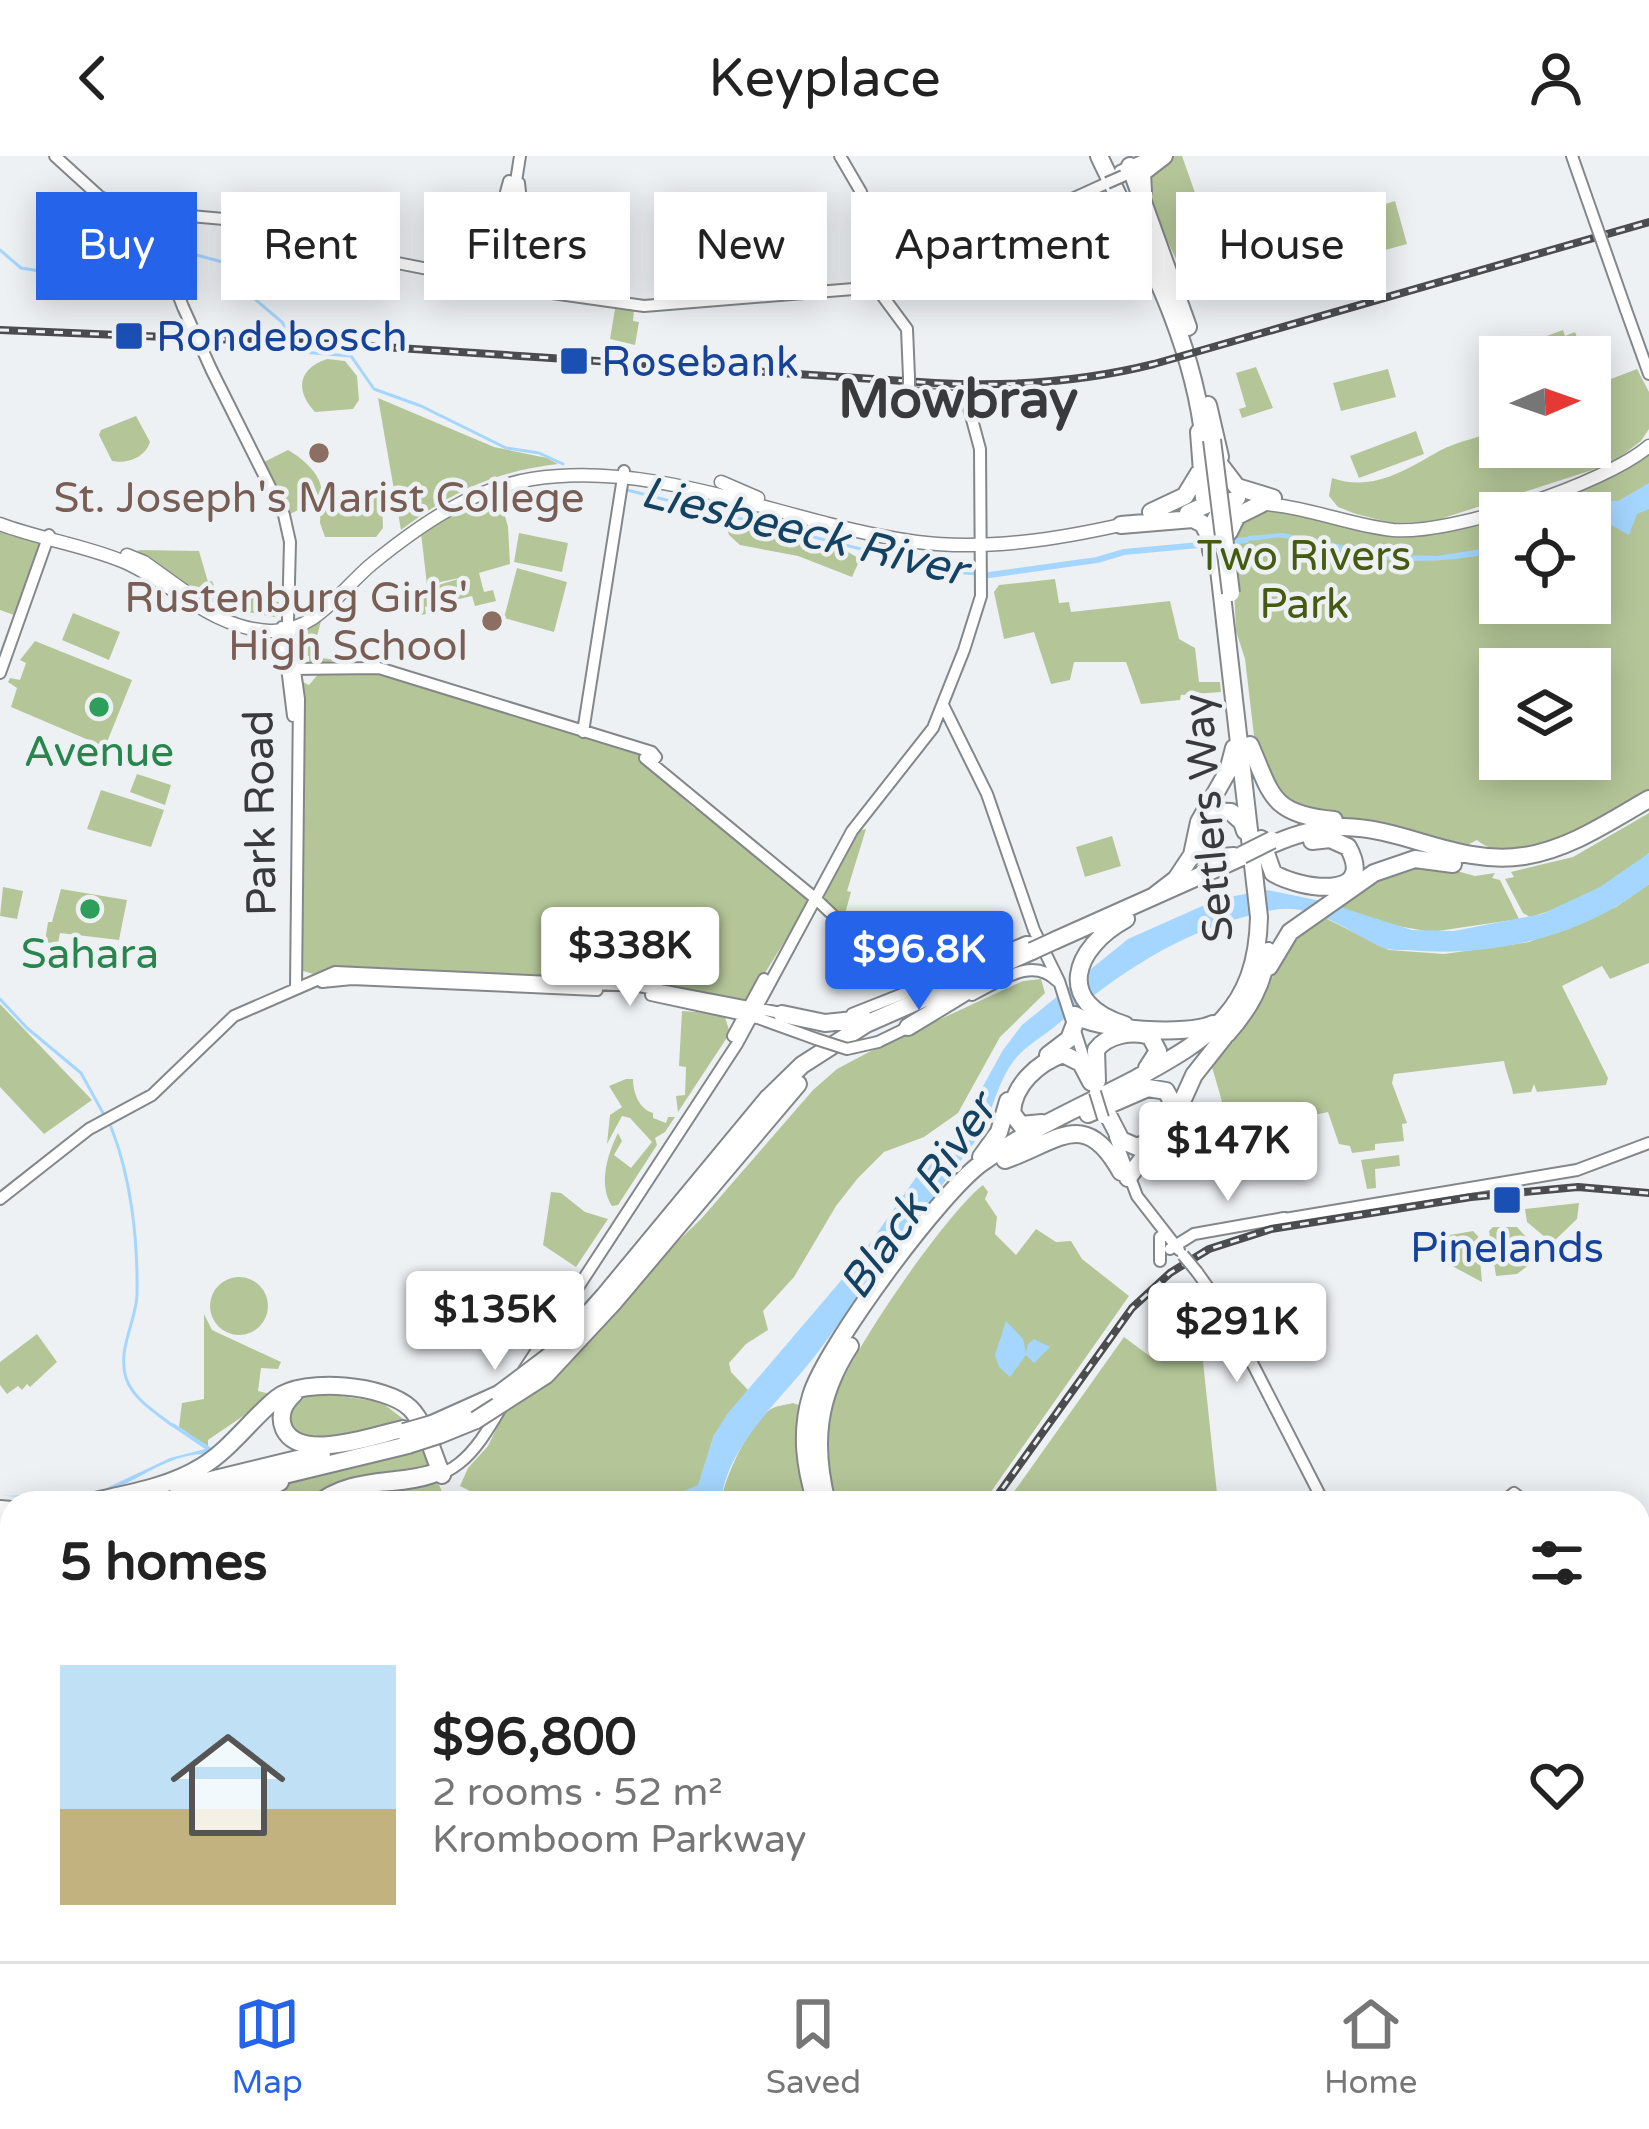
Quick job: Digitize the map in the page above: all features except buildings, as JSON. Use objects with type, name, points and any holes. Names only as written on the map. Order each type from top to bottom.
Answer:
[{"type":"highway","name":"Settlers Way","points":[[813,1491],[804,1431],[818,1377],[938,1205],[969,1172],[1002,1150],[1197,1057],[1246,1013],[1268,958],[1261,885],[1263,848],[1205,445],[1203,400],[1185,331],[1104,156]]},
{"type":"highway","points":[[1143,192],[1140,177],[1159,157]]},
{"type":"highway","points":[[1126,171],[1139,192]]},
{"type":"highway","points":[[1105,181],[1185,331]]},
{"type":"highway","points":[[1152,225],[1185,331]]},
{"type":"highway","points":[[1203,400],[1216,427],[1221,465],[1220,540],[1230,627]]},
{"type":"highway","points":[[1205,445],[1204,498],[1220,504]]},
{"type":"highway","points":[[1151,512],[1192,490],[1205,445]]},
{"type":"highway","points":[[1221,465],[1237,488],[1267,501]]},
{"type":"highway","points":[[1220,540],[1237,516],[1267,501]]},
{"type":"highway","points":[[1188,513],[1220,504]]},
{"type":"highway","points":[[1121,525],[1193,519],[1220,540]]},
{"type":"highway","name":"Settlers Way","points":[[1230,627],[1234,700],[1263,848]]},
{"type":"highway","points":[[969,1172],[999,1132],[1016,1082],[1069,1039],[1077,1015],[1081,962],[1094,939],[1154,900],[1184,868],[1199,822],[1228,771],[1235,742],[1234,700]]},
{"type":"highway","points":[[1250,745],[1263,782],[1293,812],[1362,824],[1414,842]]},
{"type":"highway","points":[[264,1491],[505,1404],[546,1375],[788,1078],[841,1037],[1040,941],[1154,900],[1263,848],[1348,827],[1472,857],[1523,856],[1583,836],[1649,802]]},
{"type":"highway","points":[[1260,986],[1282,940],[1374,873],[1402,861],[1428,860],[1495,869],[1572,851],[1649,802]]},
{"type":"highway","points":[[1263,848],[1318,837],[1356,836],[1456,862],[1507,867]]},
{"type":"highway","points":[[1339,841],[1348,847],[1354,867],[1349,880],[1324,889],[1282,879],[1267,863],[1263,848],[1339,841]]},
{"type":"highway","name":"Settlers Way","points":[[825,1491],[817,1432],[829,1382],[951,1205],[1005,1160],[1204,1040],[1239,1000],[1255,961],[1264,917]]},
{"type":"highway","points":[[908,1027],[1010,968],[1040,941]]},
{"type":"highway","points":[[608,1299],[816,1067],[878,1026],[1010,968]]},
{"type":"highway","points":[[782,1014],[825,1023],[850,1022],[927,997]]},
{"type":"highway","points":[[1077,1015],[1125,1025],[1200,1030],[1221,1019],[1239,1000]]},
{"type":"highway","points":[[1098,1102],[1095,1054],[1102,1042],[1143,1033],[1155,1042],[1156,1057],[1132,1080]]},
{"type":"highway","points":[[1005,1160],[1055,1139],[1086,1134],[1105,1144],[1125,1175],[1178,1113],[1194,1076],[1223,1037]]},
{"type":"highway","points":[[1056,1056],[1075,1057],[1098,1102],[1029,1127],[1012,1113],[1018,1087],[1056,1056]]},
{"type":"highway","points":[[133,1491],[201,1467],[277,1398],[306,1385],[340,1387],[402,1402],[419,1421],[438,1473]]},
{"type":"highway","points":[[406,1439],[306,1446],[287,1434],[282,1411],[290,1397],[311,1388],[385,1400],[410,1419],[438,1473]]},
{"type":"highway","points":[[166,1491],[406,1439]]},
{"type":"highway","points":[[214,1491],[406,1439]]},
{"type":"main road","points":[[55,156],[96,192]]},
{"type":"main road","points":[[508,192],[519,156]]},
{"type":"main road","points":[[519,156],[520,192]]},
{"type":"main road","points":[[840,156],[861,192]]},
{"type":"main road","points":[[1572,156],[1649,374]]},
{"type":"main road","points":[[1082,192],[1159,157]]},
{"type":"main road","points":[[197,219],[238,220],[308,253],[424,268]]},
{"type":"main road","points":[[605,300],[630,304],[851,288]]},
{"type":"main road","name":"Park Road","points":[[180,300],[284,515],[289,536],[285,626],[294,727],[293,991]]},
{"type":"main road","points":[[353,1491],[438,1473],[475,1439],[751,1011],[853,831],[917,751],[943,705],[976,614],[981,575],[980,454],[969,397],[912,386],[907,327],[886,300]]},
{"type":"main road","points":[[1634,331],[1649,362]]},
{"type":"main road","points":[[0,522],[118,559],[204,603],[254,621],[285,626],[314,610],[370,558],[435,510],[469,490],[534,471],[758,498],[917,535],[981,539],[1071,530],[1151,512],[1267,501],[1397,530],[1443,527],[1600,476],[1649,443]]},
{"type":"main road","points":[[622,480],[903,540],[1048,539],[1188,513]]},
{"type":"main road","points":[[583,732],[622,480]]},
{"type":"main road","points":[[722,482],[758,498]]},
{"type":"main road","points":[[0,673],[51,537]]},
{"type":"main road","points":[[5,615],[25,610]]},
{"type":"main road","points":[[291,669],[372,662],[650,759],[860,941],[914,978],[943,978]]},
{"type":"main road","name":"Park Road","points":[[291,669],[299,959],[293,991]]},
{"type":"main road","points":[[943,705],[987,794],[1040,941],[1077,1015],[1098,1102],[1137,1207],[1177,1252]]},
{"type":"main road","points":[[293,991],[344,979],[555,988],[661,996],[815,1018],[843,1016],[1040,941]]},
{"type":"main road","points":[[299,959],[304,976],[351,970],[662,988],[751,1011],[847,1048],[878,1042],[1028,969],[1045,970],[1063,988]]},
{"type":"main road","points":[[0,1199],[53,1158],[151,1102],[242,1017],[324,975]]},
{"type":"main road","points":[[532,979],[555,988]]},
{"type":"main road","points":[[555,988],[579,982]]},
{"type":"main road","points":[[1139,1200],[1173,1229],[1194,1234],[1577,1170],[1649,1143]]},
{"type":"main road","points":[[1125,1175],[1177,1252],[1215,1297],[1318,1491]]},
{"type":"main road","points":[[1177,1252],[1194,1234]]},
{"type":"main road","points":[[1160,1237],[1160,1261]]},
{"type":"main road","points":[[334,1491],[347,1483],[438,1473]]},
{"type":"green space","points":[[1182,156],[1195,192],[1176,192],[1176,259],[1152,208],[1152,192],[1146,192],[1145,172]]},
{"type":"green space","points":[[1395,201],[1407,244],[1386,250],[1386,204]]},
{"type":"green space","points":[[615,309],[634,310],[633,321],[639,322],[635,345],[610,339]]},
{"type":"green space","points":[[327,359],[345,361],[357,376],[359,400],[353,409],[315,412],[308,404],[302,388],[305,374]]},
{"type":"green space","points":[[1256,367],[1273,408],[1242,418],[1239,409],[1246,407],[1236,373]]},
{"type":"green space","points":[[1388,369],[1396,397],[1341,411],[1333,383]]},
{"type":"green space","points":[[1637,369],[1649,392],[1649,429],[1611,464],[1611,379]]},
{"type":"green space","points":[[378,398],[494,447],[558,464],[475,485],[401,530]]},
{"type":"green space","points":[[136,416],[150,442],[148,448],[135,459],[112,461],[101,430]]},
{"type":"green space","points":[[1416,431],[1424,454],[1359,478],[1350,456]]},
{"type":"green space","points":[[1479,437],[1479,468],[1599,468],[1524,492],[1479,492],[1479,507],[1431,522],[1392,523],[1356,514],[1338,507],[1329,496],[1332,478],[1374,481]]},
{"type":"green space","name":"Two Rivers Park","points":[[1649,446],[1649,792],[1564,838],[1516,851],[1495,849],[1477,840],[1460,849],[1312,815],[1281,800],[1255,744],[1245,659],[1236,631],[1231,524],[1261,504],[1418,530],[1479,512],[1479,624],[1611,624],[1611,492],[1547,492],[1601,476]]},
{"type":"green space","points":[[288,450],[313,470],[321,485],[316,501],[290,514],[264,462]]},
{"type":"green space","points":[[498,491],[508,527],[510,564],[479,573],[484,592],[493,590],[496,601],[475,606],[472,596],[425,607],[426,614],[416,616],[413,597],[468,576],[427,585],[421,533],[446,515]]},
{"type":"green space","points":[[321,495],[375,496],[382,500],[383,528],[376,537],[325,537],[320,523]]},
{"type":"green space","points":[[724,519],[841,548],[860,559],[852,577],[798,556],[740,545],[729,535]]},
{"type":"green space","points":[[0,528],[41,543],[14,615],[0,610]]},
{"type":"green space","points":[[519,533],[568,543],[562,572],[514,562]]},
{"type":"green space","points":[[199,551],[208,582],[212,581],[223,606],[134,552]]},
{"type":"green space","points":[[517,568],[567,582],[554,632],[504,618]]},
{"type":"green space","points":[[1055,579],[1059,603],[1069,602],[1071,612],[1170,601],[1179,639],[1195,648],[1199,682],[1220,682],[1221,692],[1141,704],[1126,662],[1074,662],[1070,680],[1051,684],[1034,632],[1004,639],[994,592],[999,585]]},
{"type":"green space","points":[[240,593],[279,602],[275,617],[236,610]]},
{"type":"green space","points":[[73,613],[120,632],[109,660],[62,640]]},
{"type":"green space","points":[[321,621],[313,652],[345,661],[309,663],[309,656],[301,654],[295,632]]},
{"type":"green space","points":[[35,641],[132,680],[105,747],[11,707],[17,688],[8,682],[10,678],[20,680],[26,663],[20,660]]},
{"type":"green space","points":[[360,670],[637,754],[658,771],[695,809],[699,806],[809,902],[750,997],[744,1001],[627,980],[349,966],[313,974],[303,971],[303,682],[309,685],[320,672]]},
{"type":"green space","points":[[137,774],[171,785],[165,805],[130,792]]},
{"type":"green space","points":[[101,790],[164,810],[151,847],[87,829]]},
{"type":"green space","points":[[1649,813],[1649,853],[1636,864],[1577,900],[1530,917],[1523,913],[1505,879],[1514,877],[1511,872],[1573,857]]},
{"type":"green space","points":[[866,829],[843,921],[823,899],[858,831]]},
{"type":"green space","points":[[1112,836],[1121,866],[1085,877],[1076,847]]},
{"type":"green space","points":[[1428,863],[1475,876],[1495,873],[1492,878],[1500,880],[1519,919],[1431,932],[1381,923],[1334,906],[1372,877]]},
{"type":"green space","points":[[1649,884],[1649,963],[1610,979],[1602,966],[1562,986],[1608,1078],[1606,1085],[1537,1092],[1534,1084],[1531,1092],[1513,1094],[1504,1061],[1394,1074],[1392,1083],[1407,1123],[1402,1124],[1404,1141],[1352,1153],[1350,1146],[1339,1144],[1328,1112],[1260,1127],[1246,1114],[1225,1112],[1212,1067],[1260,1005],[1289,941],[1319,915],[1389,950],[1444,954],[1529,942],[1616,907]]},
{"type":"green space","points":[[3,887],[23,891],[17,919],[0,916]]},
{"type":"green space","name":"Sahara","points":[[61,889],[127,900],[119,940],[60,933],[58,944],[45,942]]},
{"type":"green space","points":[[1041,979],[1045,993],[1000,1037],[958,1113],[924,1137],[884,1152],[858,1178],[794,1277],[763,1311],[768,1330],[729,1363],[748,1390],[714,1435],[697,1491],[470,1491],[460,1486],[506,1409],[562,1367],[604,1326],[644,1274],[701,1219],[813,1090],[837,1069],[869,1052],[1023,981]]},
{"type":"green space","points":[[0,1004],[92,1100],[44,1134],[0,1087]]},
{"type":"green space","points":[[682,1011],[724,1014],[730,1033],[678,1112],[676,1096],[685,1095],[686,1067],[679,1066]]},
{"type":"green space","points":[[633,1079],[638,1099],[653,1118],[666,1123],[668,1117],[675,1117],[655,1138],[657,1145],[618,1205],[612,1206],[605,1189],[606,1170],[618,1133],[622,1141],[614,1155],[631,1168],[652,1142],[630,1118],[622,1116],[607,1144],[610,1115],[622,1107],[609,1086]]},
{"type":"green space","points":[[1399,1155],[1400,1166],[1375,1169],[1376,1188],[1367,1189],[1361,1160]]},
{"type":"green space","points":[[983,1185],[988,1192],[985,1199],[997,1217],[995,1234],[1016,1255],[1036,1229],[1056,1242],[1071,1241],[1082,1259],[1129,1296],[991,1491],[835,1491],[826,1442],[834,1399],[893,1297]]},
{"type":"green space","points":[[551,1192],[608,1219],[576,1267],[543,1245]]},
{"type":"green space","points":[[1579,1203],[1577,1219],[1552,1243],[1527,1222],[1525,1209]]},
{"type":"green space","points":[[1517,1227],[1542,1255],[1517,1274],[1496,1276],[1489,1231]]},
{"type":"green space","points":[[1473,1231],[1478,1236],[1482,1282],[1437,1258],[1450,1235]]},
{"type":"green space","points":[[239,1277],[260,1285],[268,1306],[260,1327],[239,1335],[218,1327],[210,1306],[218,1285]]},
{"type":"green space","points":[[204,1314],[212,1330],[281,1362],[278,1369],[261,1368],[258,1391],[274,1395],[208,1440],[208,1447],[179,1427],[182,1403],[204,1399]]},
{"type":"green space","points":[[37,1334],[57,1362],[30,1387],[27,1384],[22,1390],[18,1386],[7,1394],[0,1385],[0,1362]]},
{"type":"green space","points":[[1124,1337],[1151,1357],[1202,1352],[1217,1491],[1015,1491]]},
{"type":"green space","points":[[306,1391],[381,1402],[410,1424],[301,1442],[284,1415]]},
{"type":"green space","points":[[793,1403],[804,1407],[808,1491],[724,1491],[747,1437],[773,1408]]},
{"type":"green space","points":[[421,1448],[428,1464],[423,1471],[349,1480],[325,1491],[284,1491],[277,1486]]},
{"type":"green space","points":[[436,1478],[442,1491],[366,1491]]},
{"type":"water","points":[[1649,483],[1649,509],[1637,514],[1629,535],[1611,525],[1611,501]]},
{"type":"water","points":[[1283,533],[1392,555],[1437,556],[1479,549],[1479,555],[1400,560],[1284,538],[1246,540]]},
{"type":"water","name":"Black River","points":[[1649,853],[1649,884],[1623,902],[1566,930],[1504,947],[1391,950],[1316,914],[1287,909],[1213,927],[1133,968],[1016,1058],[971,1147],[745,1442],[723,1491],[684,1491],[698,1485],[714,1435],[728,1413],[856,1263],[931,1156],[951,1144],[1022,1025],[1128,939],[1218,899],[1267,890],[1321,901],[1412,930],[1454,931],[1542,914],[1600,887]]},
{"type":"water","points":[[1006,1321],[1023,1339],[1026,1353],[1034,1339],[1050,1347],[1034,1363],[1026,1355],[1010,1377],[995,1355]]},
{"type":"water","points":[[171,1426],[216,1451],[214,1455],[183,1457],[100,1491],[170,1458],[205,1449]]},
{"type":"waterway","name":"Liesbeeck River","points":[[0,250],[21,268],[36,270]]},
{"type":"waterway","name":"Liesbeeck River","points":[[197,255],[226,263],[243,289],[283,323],[289,351],[351,356],[374,389],[421,406],[506,448],[539,453],[563,464]]},
{"type":"waterway","name":"Liesbeeck River","points":[[627,490],[952,572],[989,575]]},
{"type":"waterway","name":"Liesbeeck River","points":[[1229,542],[1246,540]]},
{"type":"waterway","name":"Liesbeeck River","points":[[989,575],[1124,552],[1210,544]]},
{"type":"waterway","name":"Black River","points":[[0,999],[81,1073],[103,1113]]},
{"type":"waterway","name":"Black River","points":[[111,1127],[128,1188],[136,1253],[137,1295],[125,1346],[126,1378],[139,1399],[172,1425]]},
{"type":"railway","points":[[0,330],[337,344],[935,383],[1045,382],[1154,364],[1649,222]]},
{"type":"railway","points":[[1001,1491],[1132,1308],[1170,1273],[1209,1249],[1271,1229],[1471,1197],[1578,1187],[1649,1193]]},
{"type":"place","name":"Rondebosch","points":[[129,336]]},
{"type":"place","name":"Rosebank","points":[[574,361]]},
{"type":"place","name":"St. Joseph's Marist College","points":[[319,453]]},
{"type":"place","name":"Rustenburg Girls' High School","points":[[492,621]]},
{"type":"place","name":"Avenue","points":[[99,707]]},
{"type":"place","name":"Sahara","points":[[90,909]]},
{"type":"place","name":"Pinelands","points":[[1507,1200]]},
{"type":"district","name":"Mowbray","points":[[958,398]]}]
